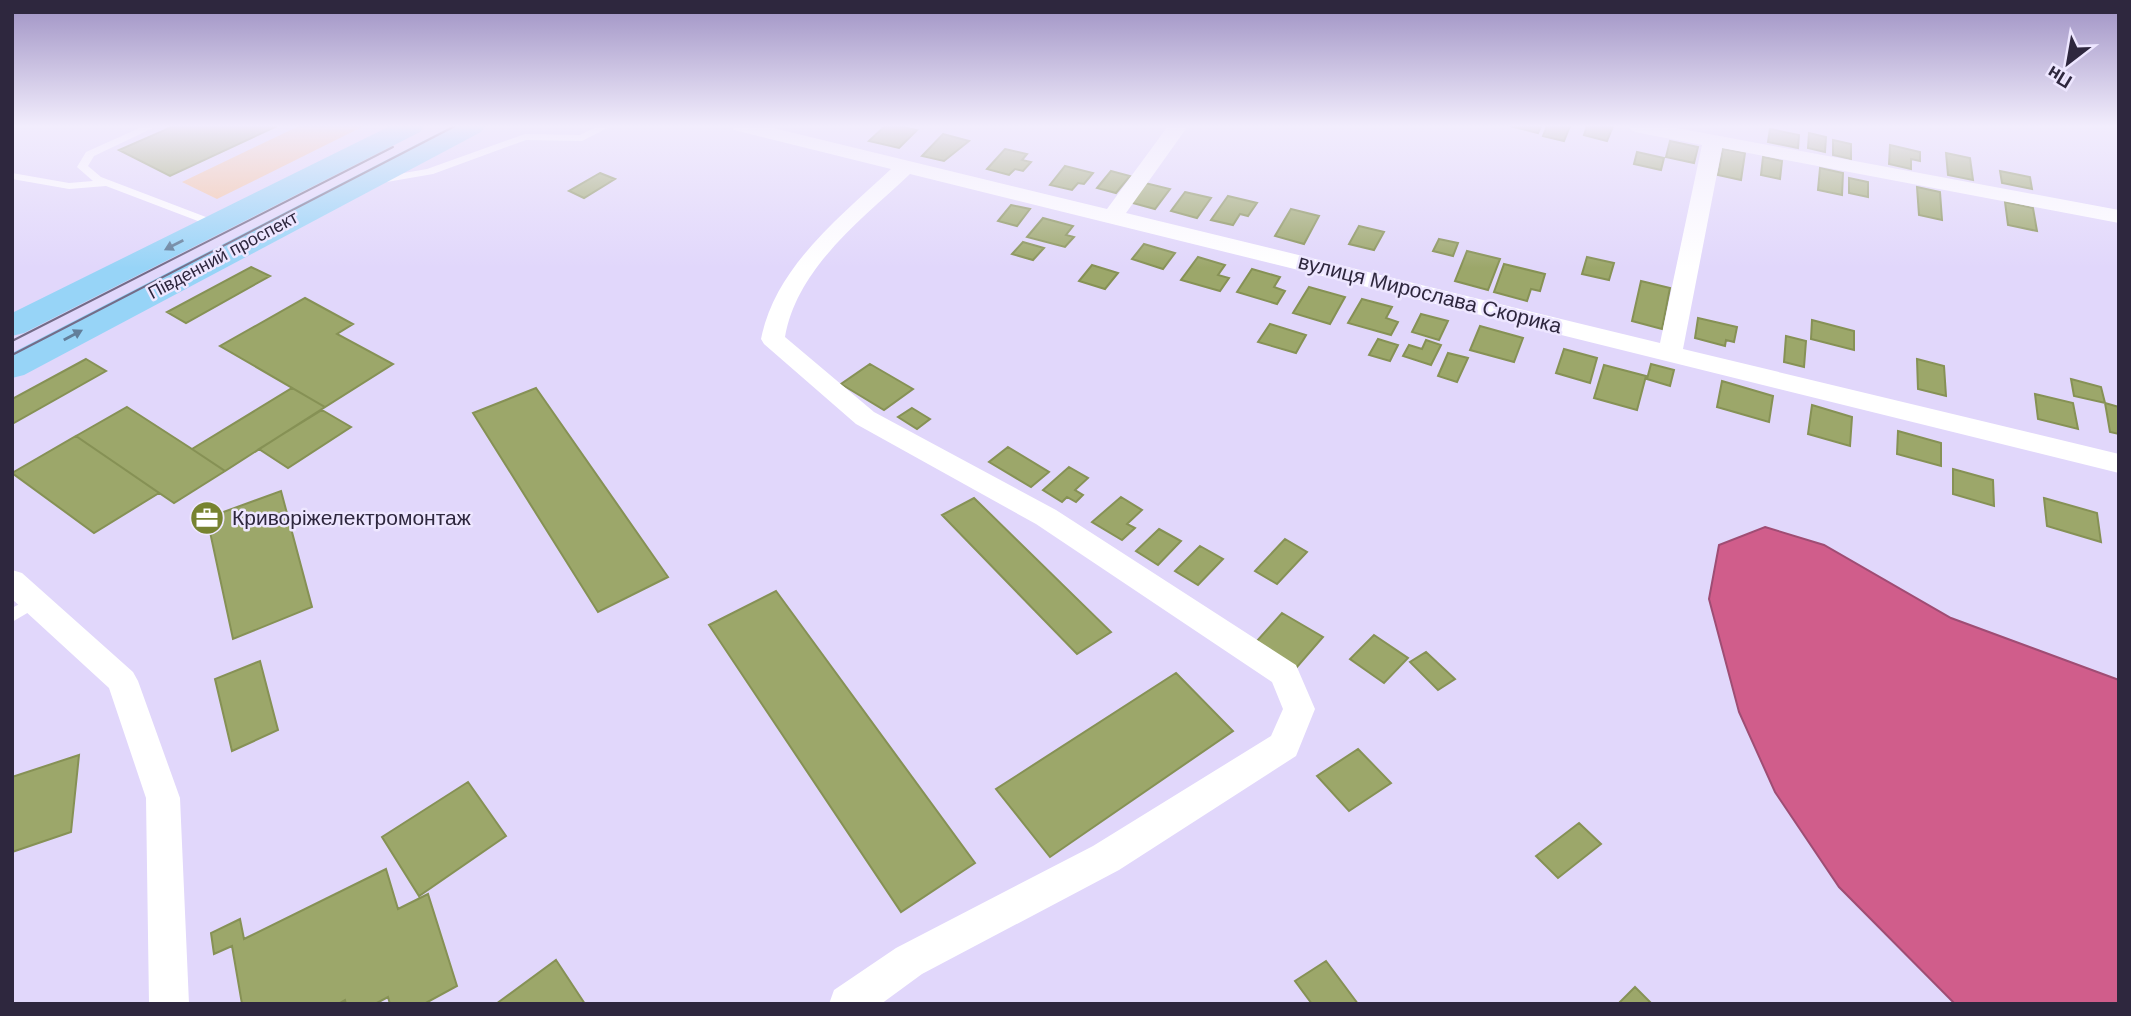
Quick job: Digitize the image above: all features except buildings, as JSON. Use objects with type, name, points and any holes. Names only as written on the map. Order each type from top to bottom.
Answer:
[{"type":"main road","name":"Південний проспект","points":[[12,326],[317,173]]},
{"type":"main road","name":"Південний проспект","points":[[12,367],[378,173]]},
{"type":"street","points":[[848,1004],[909,961],[1106,858],[1284,746],[1299,709],[1286,674],[1046,517],[865,418],[773,339],[775,317],[794,281],[832,238],[898,173]]},
{"type":"street","name":"вулиця Мирослава Скорика","points":[[937,173],[2119,464]]},
{"type":"street","points":[[1113,216],[1144,173]]},
{"type":"street","points":[[1670,353],[1706,173]]},
{"type":"street","points":[[1884,173],[2119,218]]},
{"type":"street","points":[[20,599],[122,681],[163,798],[169,1004]]},
{"type":"lane","points":[[90,173],[97,179],[215,225]]},
{"type":"lane","points":[[359,183],[420,173]]},
{"type":"lane","points":[[12,176],[69,186],[107,183]]},
{"type":"shaded area","points":[[200,173],[269,173],[217,199],[182,182]]},
{"type":"shaded area","points":[[1765,527],[1824,545],[1951,618],[2119,680],[2119,1004],[1955,1004],[1839,887],[1775,792],[1739,712],[1709,599],[1719,545]]},
{"type":"tram line","points":[[12,341],[341,173]]},
{"type":"tram line","points":[[12,355],[363,173]]},
{"type":"place","name":"Криворіжелектромонтаж","points":[[207,518]]}]
